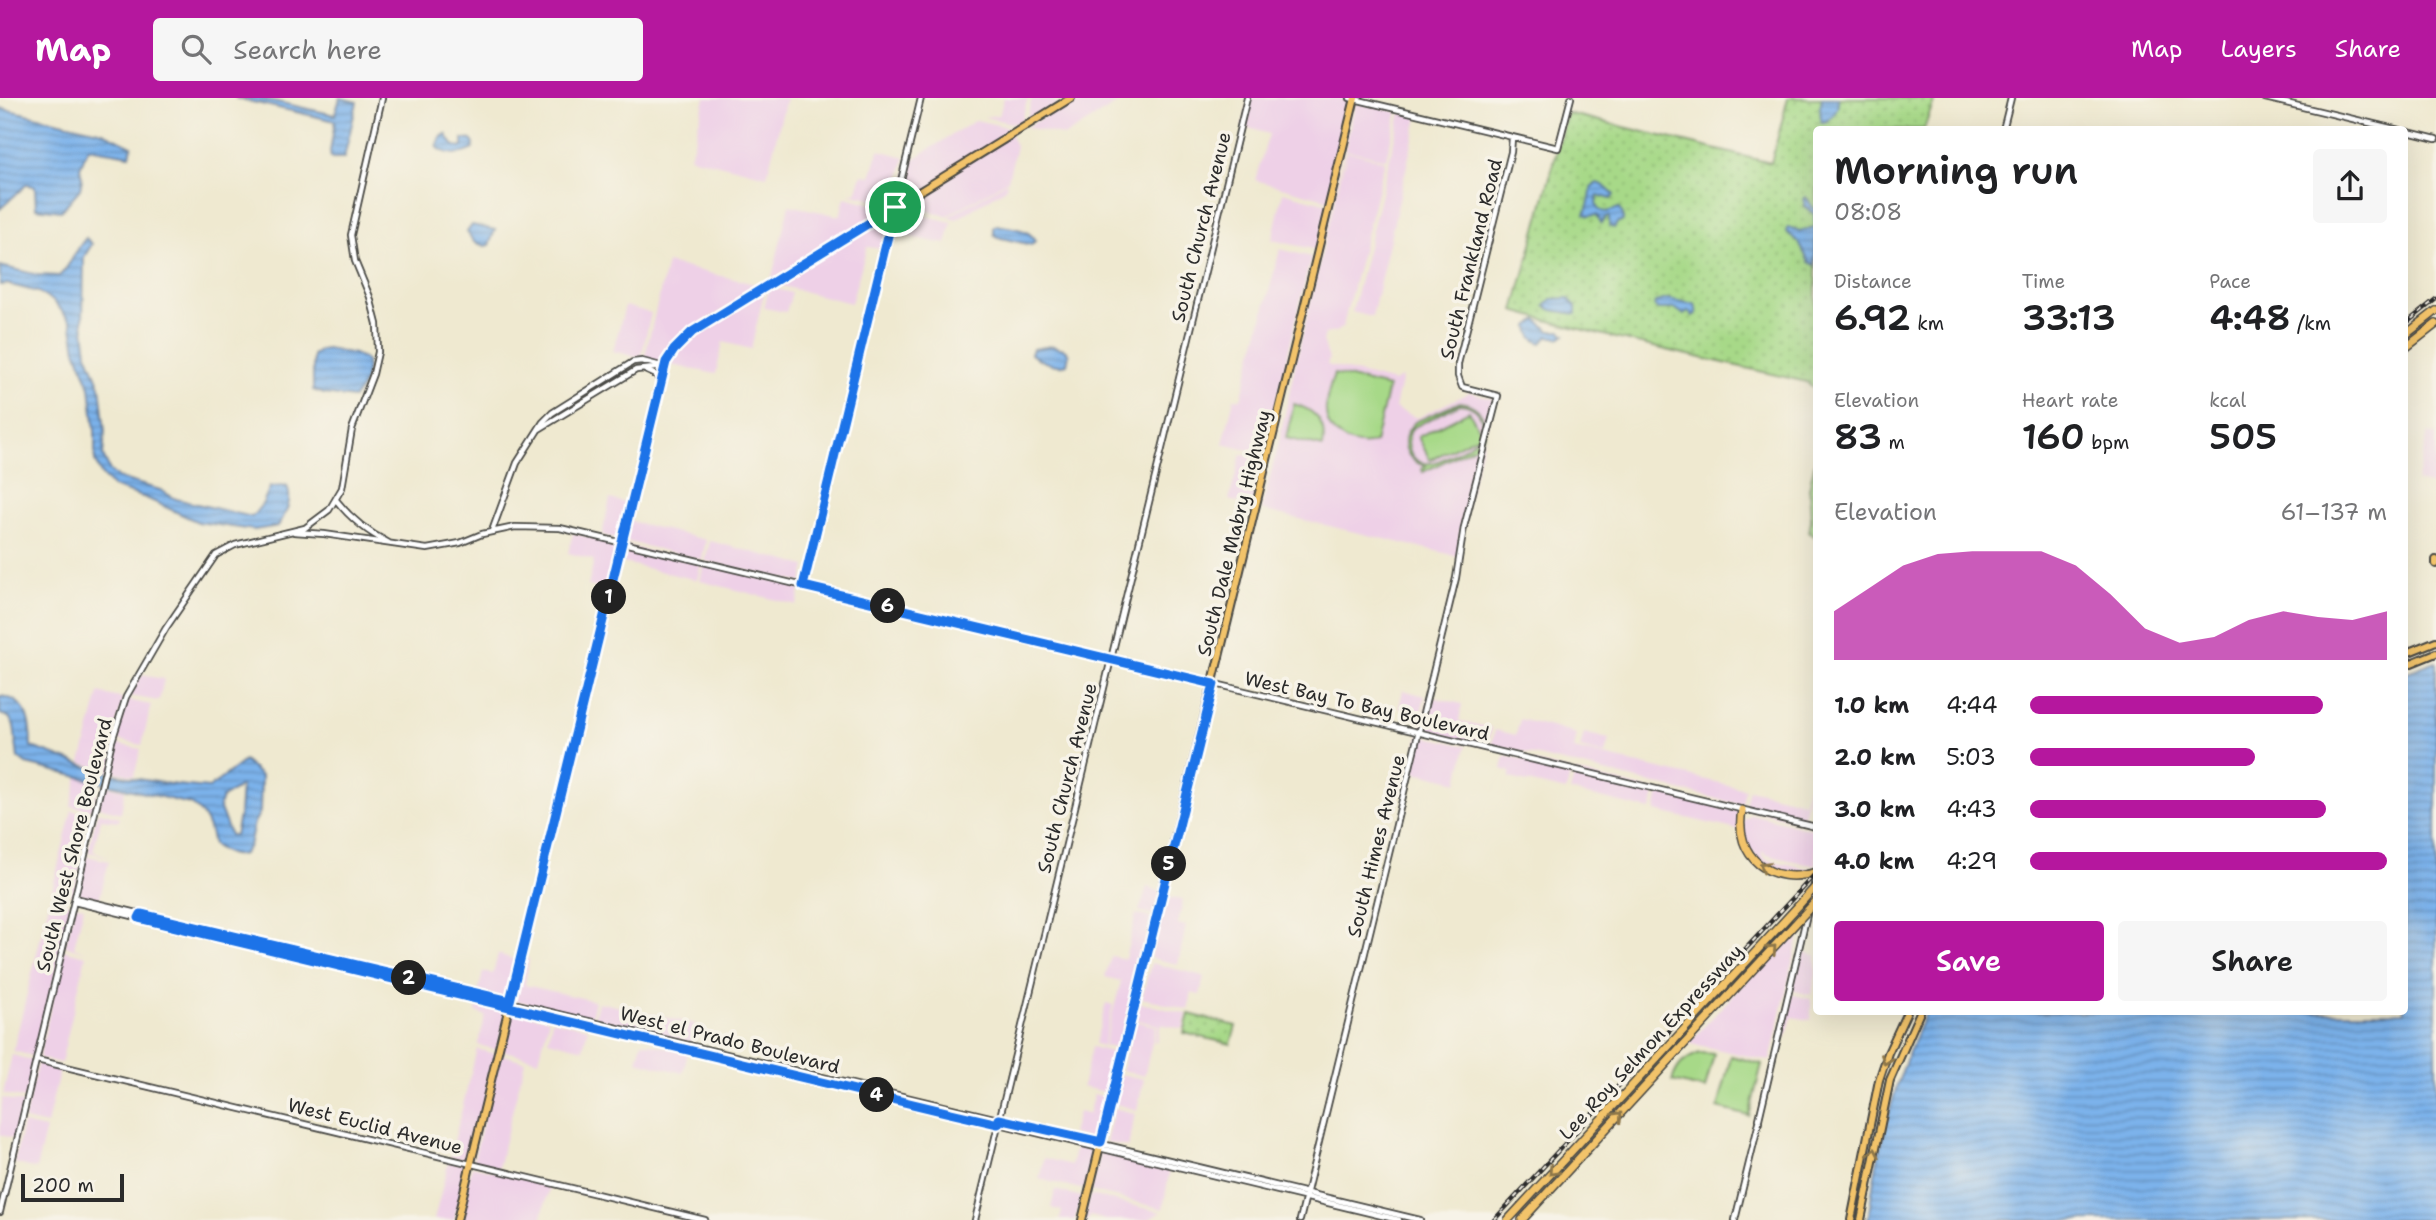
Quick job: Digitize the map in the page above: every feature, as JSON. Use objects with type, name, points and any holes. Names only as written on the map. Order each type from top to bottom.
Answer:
[{"type":"highway","points":[[2408,333],[2436,311]]},
{"type":"highway","points":[[2408,346],[2436,324]]},
{"type":"highway","points":[[1742,810],[1740,823],[1744,845],[1757,863],[1774,872],[1796,876],[1813,874]]},
{"type":"highway","points":[[1740,823],[1751,812]]},
{"type":"highway","name":"Lee Roy Selmon Expressway","points":[[1508,1220],[1813,889]]},
{"type":"highway","name":"Lee Roy Selmon Expressway","points":[[1522,1220],[1813,904]]},
{"type":"main road","points":[[457,1220],[661,381],[674,350],[692,332],[1071,98]]},
{"type":"main road","name":"South Dale Mabry Highway","points":[[1082,1220],[1354,98]]},
{"type":"main road","points":[[2408,652],[2436,642]]},
{"type":"main road","points":[[2408,664],[2436,653]]},
{"type":"main road","points":[[1851,1220],[1879,1080],[1906,1015]]},
{"type":"main road","points":[[1861,1220],[1890,1080],[1919,1015]]},
{"type":"street","name":"South West Shore Boulevard","points":[[0,1212],[112,741],[123,707],[166,628],[216,555],[242,543],[294,533],[317,521],[336,500],[345,481],[352,429],[373,374],[378,352],[377,324],[370,297],[355,261],[351,235],[382,98]]},
{"type":"street","points":[[803,586],[921,98]]},
{"type":"street","name":"South Church Avenue","points":[[975,1220],[1247,98]]},
{"type":"street","points":[[1354,98],[1558,148],[1571,98]]},
{"type":"street","points":[[2004,126],[2011,98]]},
{"type":"street","points":[[2265,98],[2382,126]]},
{"type":"street","points":[[2408,132],[2436,139]]},
{"type":"street","name":"South Frankland Road","points":[[1498,396],[1462,387],[1458,364],[1511,152],[1512,138]]},
{"type":"street","points":[[492,531],[517,463],[552,413],[622,368],[640,361],[665,367]]},
{"type":"street","points":[[538,430],[641,369],[665,367]]},
{"type":"street","points":[[641,369],[656,374],[661,381]]},
{"type":"street","points":[[578,396],[582,403]]},
{"type":"street","name":"South Himes Avenue","points":[[1300,1220],[1498,396]]},
{"type":"street","points":[[336,500],[358,524],[373,535],[395,545]]},
{"type":"street","name":"West Bay To Bay Boulevard","points":[[294,533],[324,534],[427,548],[452,545],[492,531],[546,526],[623,542],[1813,826]]},
{"type":"street","points":[[1735,1220],[1813,887]]},
{"type":"street","name":"West el Prado Boulevard","points":[[74,900],[489,1000],[531,1006],[1257,1184],[1420,1220]]},
{"type":"street","name":"West el Prado Boulevard","points":[[510,1004],[530,1013],[743,1060]]},
{"type":"street","points":[[530,1013],[531,1006]]},
{"type":"street","name":"West Euclid Avenue","points":[[37,1060],[705,1220]]},
{"type":"street","name":"West el Prado Boulevard","points":[[1306,1195],[1399,1220]]},
{"type":"shaded area","points":[[705,98],[786,98],[767,176],[690,157]]},
{"type":"shaded area","points":[[1004,98],[1028,98],[1020,125],[984,117],[999,115]]},
{"type":"shaded area","points":[[1032,98],[1053,98],[1057,105],[1026,122]]},
{"type":"shaded area","points":[[1075,98],[1126,98],[1065,136],[1026,127]]},
{"type":"shaded area","points":[[1249,98],[1342,98],[1353,101],[1329,200],[1255,180],[1269,134],[1242,126]]},
{"type":"shaded area","points":[[1356,102],[1398,112],[1386,159],[1346,150],[1302,329]]},
{"type":"shaded area","points":[[1401,112],[1418,117],[1372,317],[1352,312]]},
{"type":"shaded area","points":[[976,120],[1007,127],[1016,146],[1008,180],[947,216],[927,210],[914,191],[901,197],[909,162]]},
{"type":"shaded area","points":[[879,150],[905,157],[894,204],[848,193],[856,193],[862,175],[871,176]]},
{"type":"shaded area","points":[[1347,151],[1385,161],[1343,326],[1338,331],[1325,334],[1323,341],[1329,359],[1327,365],[1394,382],[1402,377],[1395,408],[1417,418],[1470,392],[1494,399],[1461,527],[1457,556],[1261,510]]},
{"type":"shaded area","points":[[1007,182],[1006,188],[957,219],[948,217]]},
{"type":"shaded area","points":[[1283,192],[1328,204],[1317,250],[1272,240]]},
{"type":"shaded area","points":[[845,197],[890,208],[771,281],[789,205],[840,216]]},
{"type":"shaded area","points":[[896,209],[952,222],[946,244],[894,234],[887,250]]},
{"type":"shaded area","points":[[892,211],[883,249],[867,247],[851,303],[773,284]]},
{"type":"shaded area","points":[[1280,249],[1311,257],[1264,454],[1223,444],[1234,398],[1241,399]]},
{"type":"shaded area","points":[[667,263],[763,286],[682,335],[662,363],[644,359]]},
{"type":"shaded area","points":[[769,287],[792,293],[786,312],[764,308]]},
{"type":"shaded area","points":[[765,289],[751,349],[723,342],[716,374],[666,364],[684,339]]},
{"type":"shaded area","points":[[625,306],[651,313],[641,358],[613,351]]},
{"type":"shaded area","points":[[2428,433],[2436,435],[2436,486],[2416,482]]},
{"type":"shaded area","points":[[1241,454],[1267,460],[1254,507],[1229,500]]},
{"type":"shaded area","points":[[610,499],[630,504],[621,540],[602,535]]},
{"type":"shaded area","points":[[630,521],[706,540],[702,560],[625,541]]},
{"type":"shaded area","points":[[573,533],[620,544],[609,591],[588,586],[594,560],[568,553]]},
{"type":"shaded area","points":[[710,541],[806,566],[802,583],[705,561]]},
{"type":"shaded area","points":[[624,545],[701,564],[697,580],[620,562]]},
{"type":"shaded area","points":[[704,564],[801,587],[797,605],[700,581]]},
{"type":"shaded area","points":[[141,675],[164,679],[159,701],[129,696]]},
{"type":"shaded area","points":[[1403,690],[1425,696],[1421,713],[1399,708]]},
{"type":"shaded area","points":[[99,693],[124,699],[103,769],[81,763]]},
{"type":"shaded area","points":[[1429,696],[1462,704],[1459,721],[1492,728],[1487,747],[1420,731]]},
{"type":"shaded area","points":[[127,700],[151,705],[142,745],[114,739]]},
{"type":"shaded area","points":[[1520,719],[1577,734],[1574,749],[1745,789],[1742,805],[1492,745],[1495,730],[1516,735]]},
{"type":"shaded area","points":[[1584,733],[1609,739],[1605,754],[1608,755],[1580,748]]},
{"type":"shaded area","points":[[1419,735],[1466,746],[1458,782],[1411,771]]},
{"type":"shaded area","points":[[113,743],[141,749],[134,776],[107,770]]},
{"type":"shaded area","points":[[1505,755],[1571,771],[1566,791],[1510,778],[1510,772],[1502,769]]},
{"type":"shaded area","points":[[1575,772],[1656,791],[1651,810],[1570,791]]},
{"type":"shaded area","points":[[78,776],[99,782],[94,807],[90,810],[71,806]]},
{"type":"shaded area","points":[[103,785],[125,790],[121,813],[99,807]]},
{"type":"shaded area","points":[[1808,786],[1810,787],[1802,820],[1813,824],[1744,808],[1749,789],[1804,802]]},
{"type":"shaded area","points":[[1659,792],[1740,811],[1739,830],[1655,811]]},
{"type":"shaded area","points":[[72,810],[92,817],[74,895],[52,890]]},
{"type":"shaded area","points":[[97,813],[120,817],[119,821],[101,819],[93,851],[109,857],[88,852]]},
{"type":"shaded area","points":[[1751,814],[1813,829],[1813,865],[1767,855],[1764,851],[1761,853],[1766,859],[1813,871],[1778,872],[1759,861],[1746,844],[1743,820]]},
{"type":"shaded area","points":[[87,856],[109,861],[99,901],[77,896]]},
{"type":"shaded area","points":[[1147,887],[1160,892],[1155,915],[1139,911]]},
{"type":"shaded area","points":[[1166,897],[1183,900],[1178,924],[1186,926],[1178,964],[1150,958]]},
{"type":"shaded area","points":[[50,899],[72,904],[36,1057],[13,1051]]},
{"type":"shaded area","points":[[75,905],[84,907],[74,947],[87,952],[65,946]]},
{"type":"shaded area","points":[[1136,914],[1151,918],[1119,1049],[1104,1046],[1121,981],[1105,977],[1111,956],[1125,959]]},
{"type":"shaded area","points":[[1791,932],[1799,936],[1770,1061],[1689,1043]]},
{"type":"shaded area","points":[[64,950],[86,956],[61,1063],[39,1058]]},
{"type":"shaded area","points":[[1801,951],[1813,954],[1811,995],[1791,990]]},
{"type":"shaded area","points":[[498,954],[516,960],[507,996],[478,993],[483,972],[493,974]]},
{"type":"shaded area","points":[[523,957],[529,959],[525,985],[595,1001],[591,1018],[513,1000]]},
{"type":"shaded area","points":[[1151,963],[1204,976],[1200,995],[1192,993],[1188,1010],[1142,998]]},
{"type":"shaded area","points":[[1791,994],[1811,999],[1811,1020],[1792,1017],[1786,1038],[1781,1036]]},
{"type":"shaded area","points":[[478,1002],[507,1009],[497,1050],[478,1045],[485,1016],[476,1012]]},
{"type":"shaded area","points":[[598,1002],[695,1024],[691,1043],[594,1019]]},
{"type":"shaded area","points":[[1137,1002],[1187,1014],[1183,1029],[1161,1024],[1157,1042],[1154,1042],[1158,1025],[1134,1019]]},
{"type":"shaded area","points":[[1106,1003],[1113,1005],[1103,1046],[1095,1044]]},
{"type":"shaded area","points":[[510,1010],[549,1019],[539,1060],[501,1050]]},
{"type":"shaded area","points":[[552,1020],[588,1028],[583,1049],[548,1040]]},
{"type":"shaded area","points":[[1134,1021],[1156,1026],[1144,1076],[1122,1070]]},
{"type":"shaded area","points":[[642,1042],[688,1052],[683,1073],[637,1061]]},
{"type":"shaded area","points":[[1092,1047],[1119,1054],[1109,1093],[1082,1087]]},
{"type":"shaded area","points":[[477,1049],[496,1054],[470,1161],[450,1157]]},
{"type":"shaded area","points":[[500,1054],[525,1061],[498,1168],[473,1162]]},
{"type":"shaded area","points":[[12,1055],[35,1061],[25,1099],[3,1094]]},
{"type":"shaded area","points":[[38,1062],[60,1067],[47,1125],[24,1120]]},
{"type":"shaded area","points":[[1121,1074],[1144,1079],[1137,1110],[1115,1104]]},
{"type":"shaded area","points":[[1094,1094],[1107,1100],[1098,1135],[1093,1139],[1072,1134],[1078,1112],[1088,1114]]},
{"type":"shaded area","points":[[2,1098],[24,1103],[16,1139],[0,1135]]},
{"type":"shaded area","points":[[1114,1108],[1135,1113],[1128,1147],[1106,1142]]},
{"type":"shaded area","points":[[23,1124],[46,1129],[36,1169],[14,1163]]},
{"type":"shaded area","points":[[1076,1146],[1089,1149],[1093,1155],[1085,1188],[1039,1179],[1044,1158],[1071,1165]]},
{"type":"shaded area","points":[[1101,1151],[1170,1168],[1163,1209],[1091,1191]]},
{"type":"shaded area","points":[[449,1160],[469,1165],[454,1220],[434,1220]]},
{"type":"shaded area","points":[[472,1166],[550,1185],[541,1220],[458,1220]]},
{"type":"shaded area","points":[[1055,1190],[1082,1197],[1075,1220],[1060,1220],[1062,1211],[1051,1208]]},
{"type":"shaded area","points":[[1090,1195],[1161,1212],[1148,1220],[1106,1220],[1090,1216],[1088,1220],[1084,1220]]},
{"type":"green space","points":[[1788,98],[1935,98],[1925,126],[1813,126],[1813,387],[1806,382],[1623,340],[1514,311],[1567,113],[1771,163]]},
{"type":"green space","points":[[1334,374],[1388,387],[1375,443],[1357,444],[1348,441],[1340,437],[1329,424],[1326,403]]},
{"type":"green space","points":[[1460,402],[1475,407],[1480,412],[1485,425],[1481,439],[1476,446],[1423,472],[1422,469],[1426,466],[1413,459],[1408,454],[1405,442],[1406,435],[1415,422]],"holes":[[[1460,404],[1478,412],[1482,421],[1481,433],[1469,411],[1418,437],[1430,460],[1480,437],[1436,462],[1424,463],[1413,457],[1408,440],[1412,428]]]},
{"type":"green space","points":[[1294,404],[1308,410],[1318,419],[1323,431],[1323,447],[1286,438]]},
{"type":"green space","points":[[1813,471],[1813,535],[1809,533],[1809,489]]},
{"type":"green space","points":[[1189,1014],[1236,1026],[1231,1044],[1184,1033]]},
{"type":"green space","points":[[1700,1053],[1714,1054],[1705,1089],[1672,1081],[1682,1063]]},
{"type":"green space","points":[[1731,1056],[1762,1064],[1749,1116],[1718,1108]]},
{"type":"water","points":[[235,98],[260,98],[335,115],[340,98],[357,102],[344,158],[331,158],[335,121]]},
{"type":"water","points":[[1822,98],[1838,98],[1836,112],[1825,122],[1821,122]]},
{"type":"water","points":[[0,108],[103,132],[132,146],[130,155],[88,148],[80,168],[80,189],[61,211],[36,208],[35,187],[27,184],[0,209]]},
{"type":"water","points":[[446,134],[453,145],[460,148],[463,147],[463,139],[471,140],[473,149],[455,154],[441,150],[437,147],[441,137]]},
{"type":"water","points":[[1597,183],[1614,195],[1611,199],[1598,195],[1598,209],[1606,212],[1618,208],[1623,214],[1623,221],[1618,222],[1614,228],[1609,226],[1609,217],[1601,223],[1597,215],[1585,214],[1591,187]]},
{"type":"water","points":[[1806,197],[1813,208],[1813,213],[1804,206]]},
{"type":"water","points":[[472,225],[495,230],[489,245],[474,242],[467,232]]},
{"type":"water","points":[[997,225],[1029,233],[1035,241],[1031,245],[997,237],[994,227]]},
{"type":"water","points":[[1788,227],[1800,231],[1813,228],[1813,264],[1809,262],[1799,243],[1786,231]]},
{"type":"water","points":[[86,238],[92,244],[84,257],[83,323],[87,353],[100,386],[105,431],[103,456],[110,471],[118,478],[160,490],[176,499],[252,517],[263,503],[270,487],[287,486],[288,507],[278,526],[254,530],[198,522],[146,498],[112,487],[101,474],[95,461],[90,387],[76,350],[71,321],[53,301],[38,292],[7,284],[0,285],[0,266],[38,275],[59,276]]},
{"type":"water","points":[[1568,298],[1576,306],[1576,314],[1552,310],[1545,306],[1552,299]]},
{"type":"water","points":[[1668,299],[1695,304],[1697,313],[1693,316],[1688,311],[1684,315],[1676,309],[1658,309],[1654,306],[1655,302]]},
{"type":"water","points":[[1537,320],[1550,331],[1561,331],[1565,335],[1559,338],[1548,336],[1542,343],[1536,340],[1531,335],[1529,326]]},
{"type":"water","points":[[1052,346],[1064,349],[1069,354],[1067,364],[1048,363],[1031,354],[1033,349]]},
{"type":"water","points":[[327,349],[354,354],[366,360],[364,381],[353,398],[313,390],[313,355]]},
{"type":"water","points":[[2436,661],[2436,1220],[1868,1220],[1889,1113],[1905,1062],[1925,1015],[2408,1015],[2408,672]]},
{"type":"water","points":[[0,696],[9,698],[17,702],[26,714],[31,747],[91,768],[135,778],[209,788],[244,761],[261,776],[260,812],[254,823],[249,846],[243,854],[235,855],[213,845],[206,822],[200,812],[190,804],[26,764],[18,758],[14,726],[9,717],[0,714]],"holes":[[[241,786],[235,835],[230,835],[219,806],[222,798]]]},
{"type":"railway","points":[[2408,322],[2436,299]]},
{"type":"railway","points":[[1494,1220],[1813,876]]},
{"type":"route","points":[[895,207],[803,586],[1214,684],[1101,1142],[999,1119],[998,1124],[946,1112],[139,918],[141,914],[510,1001],[666,362],[692,332],[895,207]]}]
